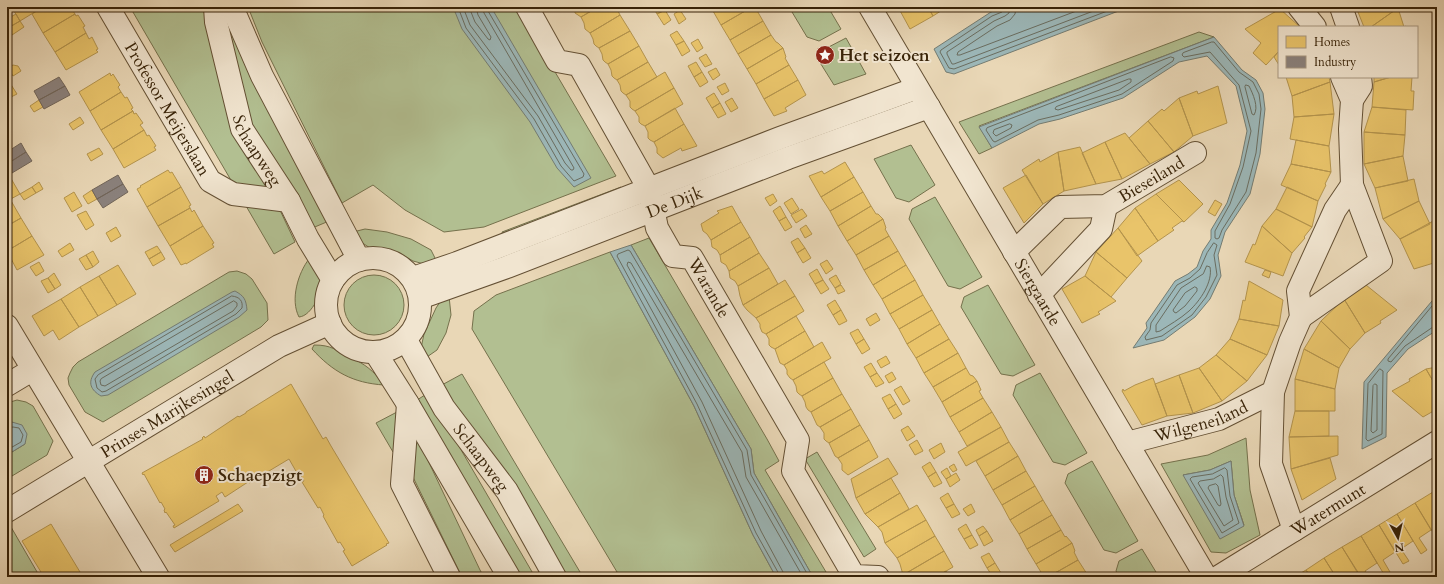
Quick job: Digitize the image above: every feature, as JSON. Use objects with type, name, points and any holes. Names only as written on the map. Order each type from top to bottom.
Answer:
[{"type":"street","name":"Professor Meijerslaan","points":[[108,7],[210,181],[233,194],[289,201]]},
{"type":"street","name":"Schaapweg","points":[[215,7],[216,22],[242,129],[289,201],[308,239],[333,280]]},
{"type":"street","name":"Schaapweg","points":[[232,7],[262,76],[359,260]]},
{"type":"street","name":"Warande","points":[[527,7],[557,61],[579,65],[649,189],[657,228],[673,256],[692,258],[798,440],[793,471],[854,576],[878,577]]},
{"type":"street","name":"Siergaarde","points":[[870,7],[1206,577]]},
{"type":"street","points":[[1299,7],[1314,26]]},
{"type":"street","points":[[1341,7],[1348,26]]},
{"type":"street","points":[[1342,78],[1352,100],[1350,129],[1352,185],[1381,262],[1301,317],[1298,291],[1335,210],[1352,185]]},
{"type":"street","points":[[1352,100],[1361,86],[1360,78]]},
{"type":"street","name":"De Dijk","points":[[413,278],[457,263],[780,138],[917,88]]},
{"type":"street","name":"De Dijk","points":[[420,298],[654,211],[788,158],[853,136],[928,106]]},
{"type":"street","name":"Bieseiland","points":[[1014,252],[1060,207],[1106,206],[1195,152]]},
{"type":"street","name":"Bieseiland","points":[[1039,295],[1101,229],[1106,206]]},
{"type":"street","points":[[379,258],[398,264],[413,278],[420,298],[420,316],[414,329],[406,340],[386,350],[375,352],[359,350],[351,347],[338,336],[330,323],[327,314],[326,301],[329,288],[333,280],[344,268],[359,260],[379,258]]},
{"type":"street","name":"Wilgeneiland","points":[[1294,530],[1271,464],[1273,392],[1290,342],[1301,317]]},
{"type":"street","name":"Prinses Marijkesingel","points":[[7,511],[287,341],[330,323]]},
{"type":"street","points":[[7,326],[32,370],[158,577]]},
{"type":"street","name":"Schaapweg","points":[[406,340],[444,408],[507,491],[555,577]]},
{"type":"street","name":"Schaapweg","points":[[375,352],[408,404],[509,577]]},
{"type":"street","points":[[7,385],[32,370]]},
{"type":"street","name":"Wilgeneiland","points":[[1126,443],[1219,419],[1273,392]]},
{"type":"street","points":[[408,404],[402,484],[449,577]]},
{"type":"street","name":"Watermunt","points":[[1218,577],[1437,442]]},
{"type":"green space","points":[[130,7],[206,7],[270,189],[295,242],[274,254]]},
{"type":"green space","points":[[248,7],[517,7],[616,176],[484,227],[444,232],[405,210],[373,185],[342,203],[262,42]]},
{"type":"green space","points":[[789,7],[828,7],[841,29],[819,41],[807,37]]},
{"type":"green space","points":[[225,14],[329,221],[310,229],[253,132]]},
{"type":"green space","points":[[1199,32],[1214,37],[979,126],[992,148],[979,154],[959,122]]},
{"type":"green space","points":[[846,38],[866,74],[834,85],[819,61],[821,51]]},
{"type":"green space","points":[[911,145],[935,185],[909,202],[896,198],[874,159]]},
{"type":"green space","points":[[621,187],[623,191],[504,237],[502,232]]},
{"type":"green space","points":[[935,197],[982,277],[960,289],[948,286],[909,219],[912,209]]},
{"type":"green space","points":[[365,229],[387,232],[411,239],[431,250],[437,262],[424,264],[413,261],[401,254],[370,248],[361,242],[353,232]]},
{"type":"green space","points":[[649,238],[779,461],[765,470],[829,577],[813,577],[754,473],[751,449],[631,245]]},
{"type":"green space","points":[[610,252],[694,406],[753,535],[776,577],[620,577],[472,329],[474,311],[496,295]]},
{"type":"green space","points":[[309,259],[320,276],[321,289],[316,302],[304,316],[299,317],[295,303],[296,287]]},
{"type":"green space","points":[[237,271],[246,274],[252,279],[267,303],[268,320],[261,327],[103,422],[85,412],[69,385],[68,378],[73,367],[78,362],[229,272]]},
{"type":"green space","points":[[368,275],[380,275],[391,280],[399,288],[404,299],[402,317],[391,330],[380,335],[368,335],[357,330],[349,322],[344,311],[344,299],[349,288],[357,280]]},
{"type":"green space","points":[[988,285],[1035,365],[1013,376],[1001,374],[961,307],[964,297]]},
{"type":"green space","points":[[449,296],[451,315],[446,333],[437,350],[424,359],[421,348],[424,334],[436,308],[442,299]]},
{"type":"green space","points":[[314,345],[333,348],[361,363],[369,368],[384,385],[363,382],[344,375],[328,364],[312,349]]},
{"type":"green space","points":[[1040,373],[1087,453],[1065,465],[1053,462],[1013,395],[1016,385]]},
{"type":"green space","points":[[462,374],[583,577],[567,577],[440,386]]},
{"type":"green space","points":[[428,393],[535,577],[518,577],[414,402]]},
{"type":"green space","points":[[17,400],[26,402],[33,406],[53,441],[47,455],[7,479],[7,455],[25,444],[12,422],[7,425],[7,403]]},
{"type":"green space","points":[[397,412],[394,452],[393,452],[376,423]]},
{"type":"green space","points":[[413,429],[484,577],[462,577],[411,473]]},
{"type":"green space","points":[[1246,438],[1250,490],[1260,535],[1226,553],[1211,552],[1161,464],[1208,455]],"holes":[[[1231,461],[1234,495],[1244,525],[1183,475],[1210,470]]]},
{"type":"green space","points":[[817,452],[876,549],[864,557],[805,459]]},
{"type":"green space","points":[[1092,461],[1138,541],[1116,553],[1104,550],[1065,483],[1068,474]]},
{"type":"green space","points":[[11,527],[40,577],[7,577],[7,530]]},
{"type":"green space","points":[[1142,549],[1159,577],[1119,577],[1116,571],[1119,561]]},
{"type":"water","points":[[453,7],[491,7],[591,178],[574,187],[557,168],[530,122],[462,29]]},
{"type":"water","points":[[1005,7],[1129,7],[954,74],[946,72],[934,49],[991,12]]},
{"type":"water","points":[[1214,37],[1242,70],[1256,80],[1263,93],[1265,109],[1260,154],[1250,194],[1225,232],[1218,255],[1221,276],[1210,299],[1195,317],[1164,340],[1133,348],[1147,328],[1146,323],[1175,281],[1197,267],[1203,251],[1211,239],[1211,230],[1227,203],[1240,165],[1247,131],[1236,86],[1207,56],[1179,62],[1123,98],[1060,119],[1039,124],[992,148],[979,127]]},
{"type":"water","points":[[631,245],[751,449],[754,473],[813,577],[776,577],[753,535],[694,406],[610,252]]},
{"type":"water","points":[[235,291],[244,298],[247,306],[247,310],[239,317],[108,395],[101,396],[93,389],[91,386],[91,380],[95,372]]},
{"type":"water","points":[[1437,295],[1437,330],[1408,349],[1387,373],[1386,437],[1362,449],[1364,382]]},
{"type":"water","points":[[12,422],[22,425],[27,434],[25,444],[7,455],[7,425]]},
{"type":"water","points":[[1231,461],[1234,495],[1244,526],[1220,539],[1183,475],[1210,470]]},
{"type":"building: Homes","points":[[21,7],[43,7],[20,21],[14,11]]},
{"type":"building: Homes","points":[[43,7],[73,7],[75,14],[43,33],[32,14]]},
{"type":"building: Homes","points":[[575,7],[598,7],[581,17],[575,13]]},
{"type":"building: Homes","points":[[598,7],[616,7],[620,15],[590,33],[585,29],[581,17]]},
{"type":"building: Homes","points":[[653,7],[664,7],[665,10],[657,14]]},
{"type":"building: Homes","points":[[719,7],[752,7],[721,25],[713,11]]},
{"type":"building: Homes","points":[[752,7],[755,7],[763,21],[730,40],[721,25]]},
{"type":"building: Homes","points":[[898,7],[928,7],[933,16],[910,29]]},
{"type":"building: Homes","points":[[928,7],[947,7],[933,16]]},
{"type":"building: Homes","points":[[1356,7],[1398,7],[1372,26],[1364,26]]},
{"type":"building: Homes","points":[[1398,8],[1404,26],[1372,26]]},
{"type":"building: Homes","points":[[1280,9],[1299,26],[1278,26],[1278,52],[1266,65],[1253,53],[1261,43],[1245,29]]},
{"type":"building: Homes","points":[[665,10],[671,20],[664,25],[657,14]]},
{"type":"building: Homes","points":[[680,10],[686,19],[679,24],[674,14]]},
{"type":"building: Homes","points":[[16,14],[20,21],[8,28],[7,19]]},
{"type":"building: Homes","points":[[75,14],[76,16],[78,15],[85,26],[83,27],[86,33],[55,52],[43,33]]},
{"type":"building: Homes","points":[[620,15],[630,31],[599,48],[596,46],[590,33]]},
{"type":"building: Homes","points":[[20,21],[24,27],[12,35],[8,28]]},
{"type":"building: Homes","points":[[763,21],[771,35],[738,54],[730,40]]},
{"type":"building: Homes","points":[[7,27],[12,35],[7,38]]},
{"type":"building: Homes","points":[[630,31],[639,46],[608,64],[605,62],[599,48]]},
{"type":"building: Homes","points":[[677,31],[684,41],[676,45],[670,35]]},
{"type":"building: Homes","points":[[86,33],[89,39],[92,37],[98,52],[66,70],[55,52]]},
{"type":"building: Homes","points":[[771,35],[783,48],[747,69],[738,54]]},
{"type":"building: Homes","points":[[698,39],[703,48],[697,52],[691,43]]},
{"type":"building: Homes","points":[[684,41],[690,51],[682,56],[676,45]]},
{"type":"building: Homes","points":[[639,46],[648,62],[617,80],[614,78],[608,64]]},
{"type":"building: Homes","points":[[783,48],[785,58],[789,65],[756,84],[747,69]]},
{"type":"building: Homes","points":[[1278,52],[1278,63],[1274,57]]},
{"type":"building: Homes","points":[[706,54],[712,64],[705,67],[699,58]]},
{"type":"building: Homes","points":[[648,62],[657,77],[626,95],[623,93],[617,80]]},
{"type":"building: Homes","points":[[696,62],[702,72],[694,77],[688,66]]},
{"type":"building: Homes","points":[[13,65],[18,66],[21,71],[13,76],[8,68]]},
{"type":"building: Homes","points":[[789,65],[798,80],[764,99],[756,84]]},
{"type":"building: Homes","points":[[716,68],[720,75],[713,80],[708,72]]},
{"type":"building: Homes","points":[[665,72],[674,88],[635,111],[632,109],[630,107],[630,101],[626,95]]},
{"type":"building: Homes","points":[[702,72],[708,82],[700,87],[694,77]]},
{"type":"building: Homes","points":[[110,73],[111,76],[113,74],[120,85],[118,87],[121,92],[90,111],[79,92]]},
{"type":"building: Homes","points":[[1286,78],[1329,78],[1330,82],[1292,96]]},
{"type":"building: Homes","points":[[1374,78],[1388,78],[1374,82]]},
{"type":"building: Homes","points":[[1388,78],[1412,78],[1411,91],[1414,91],[1413,110],[1372,107],[1374,82]]},
{"type":"building: Homes","points":[[798,80],[806,95],[785,108],[787,111],[774,116],[764,99]]},
{"type":"building: Homes","points":[[1330,82],[1334,114],[1294,117],[1292,96]]},
{"type":"building: Homes","points":[[10,83],[17,94],[9,98],[7,95],[7,85]]},
{"type":"building: Homes","points":[[725,83],[729,91],[722,95],[717,87]]},
{"type":"building: Homes","points":[[1218,86],[1227,123],[1193,136],[1179,98],[1197,91],[1198,94]]},
{"type":"building: Homes","points":[[674,88],[683,104],[645,126],[641,124],[635,111]]},
{"type":"building: Homes","points":[[121,92],[125,98],[127,97],[133,111],[101,130],[90,111]]},
{"type":"building: Homes","points":[[714,93],[720,103],[712,108],[706,98]]},
{"type":"building: Homes","points":[[732,98],[738,108],[731,112],[725,102]]},
{"type":"building: Homes","points":[[1179,98],[1193,136],[1174,152],[1148,121],[1162,109],[1164,111]]},
{"type":"building: Homes","points":[[39,100],[43,107],[34,112],[30,106]]},
{"type":"building: Homes","points":[[720,103],[726,114],[718,118],[712,108]]},
{"type":"building: Homes","points":[[1372,107],[1406,110],[1405,135],[1364,132]]},
{"type":"building: Homes","points":[[675,108],[684,124],[654,142],[650,140],[648,138],[648,132],[645,126]]},
{"type":"building: Homes","points":[[133,111],[143,123],[140,125],[144,130],[113,149],[101,130]]},
{"type":"building: Homes","points":[[1334,114],[1329,146],[1290,139],[1294,117]]},
{"type":"building: Homes","points":[[80,117],[84,123],[73,130],[69,124]]},
{"type":"building: Homes","points":[[1148,121],[1174,152],[1150,164],[1129,138]]},
{"type":"building: Homes","points":[[684,124],[697,146],[682,151],[681,148],[663,158],[657,153],[657,148],[654,142]]},
{"type":"building: Homes","points":[[144,130],[156,146],[154,147],[156,150],[124,168],[113,149]]},
{"type":"building: Homes","points":[[1364,132],[1405,135],[1403,156],[1364,164]]},
{"type":"building: Homes","points":[[1125,133],[1150,164],[1122,179],[1105,142]]},
{"type":"building: Homes","points":[[1296,140],[1329,146],[1331,172],[1291,164]]},
{"type":"building: Homes","points":[[1105,142],[1122,179],[1096,184],[1082,153]]},
{"type":"building: Homes","points":[[1080,147],[1096,184],[1064,191],[1058,152]]},
{"type":"building: Homes","points":[[99,148],[103,154],[91,161],[87,154]]},
{"type":"building: Homes","points":[[1058,152],[1064,191],[1043,204],[1022,170],[1039,159],[1040,162]]},
{"type":"building: Homes","points":[[1403,156],[1408,181],[1375,188],[1364,164]]},
{"type":"building: Homes","points":[[845,162],[854,177],[821,197],[809,176],[822,171],[824,174]]},
{"type":"building: Homes","points":[[1291,164],[1331,172],[1318,201],[1281,185]]},
{"type":"building: Homes","points":[[168,170],[170,173],[172,172],[181,187],[147,207],[137,189]]},
{"type":"building: Homes","points":[[9,175],[20,194],[7,201],[7,176]]},
{"type":"building: Homes","points":[[1026,175],[1043,204],[1024,223],[1003,188]]},
{"type":"building: Homes","points":[[854,177],[863,192],[830,211],[821,197]]},
{"type":"building: Homes","points":[[1414,179],[1419,201],[1383,219],[1375,188]]},
{"type":"building: Homes","points":[[1179,180],[1203,204],[1184,222],[1156,194]]},
{"type":"building: Homes","points":[[39,182],[43,189],[36,193],[32,187]]},
{"type":"building: Homes","points":[[32,187],[36,193],[24,200],[20,194]]},
{"type":"building: Homes","points":[[181,187],[191,205],[189,206],[190,208],[158,226],[147,207]]},
{"type":"building: Homes","points":[[1287,187],[1318,201],[1312,227],[1276,209]]},
{"type":"building: Homes","points":[[92,190],[97,199],[88,204],[83,196]]},
{"type":"building: Homes","points":[[74,192],[82,206],[72,212],[64,198]]},
{"type":"building: Homes","points":[[863,192],[871,206],[838,226],[830,211]]},
{"type":"building: Homes","points":[[773,194],[777,201],[770,206],[765,198]]},
{"type":"building: Homes","points":[[1156,194],[1184,222],[1182,221],[1172,228],[1174,230],[1158,241],[1135,208]]},
{"type":"building: Homes","points":[[792,198],[799,209],[791,214],[784,203]]},
{"type":"building: Homes","points":[[10,199],[21,218],[7,226],[7,201]]},
{"type":"building: Homes","points":[[1215,200],[1222,204],[1215,216],[1208,212]]},
{"type":"building: Homes","points":[[1419,201],[1430,224],[1400,239],[1383,219]]},
{"type":"building: Homes","points":[[732,206],[741,222],[711,240],[703,231],[701,224],[719,213],[717,211]]},
{"type":"building: Homes","points":[[780,206],[786,217],[779,221],[773,211]]},
{"type":"building: Homes","points":[[871,206],[876,214],[883,219],[847,241],[838,226]]},
{"type":"building: Homes","points":[[190,208],[192,212],[194,210],[203,226],[170,246],[158,226]]},
{"type":"building: Homes","points":[[1135,208],[1158,241],[1137,256],[1118,228]]},
{"type":"building: Homes","points":[[802,209],[807,216],[796,223],[791,215]]},
{"type":"building: Homes","points":[[1276,209],[1312,227],[1292,253],[1262,226]]},
{"type":"building: Homes","points":[[86,211],[94,225],[86,230],[77,215]]},
{"type":"building: Homes","points":[[786,217],[792,227],[785,231],[779,221]]},
{"type":"building: Homes","points":[[21,218],[32,236],[7,251],[7,226]]},
{"type":"building: Homes","points":[[883,219],[885,229],[889,236],[856,255],[847,241]]},
{"type":"building: Homes","points":[[1435,220],[1437,224],[1437,262],[1414,269],[1400,239]]},
{"type":"building: Homes","points":[[741,222],[750,237],[720,255],[717,250],[712,247],[711,240]]},
{"type":"building: Homes","points":[[806,225],[812,234],[805,238],[800,229]]},
{"type":"building: Homes","points":[[203,226],[214,243],[212,244],[214,247],[186,264],[181,265],[170,246]]},
{"type":"building: Homes","points":[[1262,226],[1292,253],[1283,276],[1245,262],[1253,244],[1255,245]]},
{"type":"building: Homes","points":[[116,227],[121,236],[111,242],[106,233]]},
{"type":"building: Homes","points":[[1118,228],[1142,261],[1127,278],[1096,252]]},
{"type":"building: Homes","points":[[32,236],[44,255],[17,270],[7,251]]},
{"type":"building: Homes","points":[[889,236],[898,251],[864,270],[856,255]]},
{"type":"building: Homes","points":[[750,237],[759,253],[729,271],[726,265],[721,262],[720,255]]},
{"type":"building: Homes","points":[[798,238],[805,248],[797,253],[791,242]]},
{"type":"building: Homes","points":[[70,243],[74,250],[62,257],[58,251]]},
{"type":"building: Homes","points":[[157,246],[161,252],[149,259],[145,252]]},
{"type":"building: Homes","points":[[805,248],[811,258],[803,263],[797,253]]},
{"type":"building: Homes","points":[[93,251],[99,262],[93,267],[86,255]]},
{"type":"building: Homes","points":[[898,251],[906,265],[873,285],[864,270]]},
{"type":"building: Homes","points":[[161,252],[165,259],[153,266],[149,259]]},
{"type":"building: Homes","points":[[1096,252],[1127,278],[1111,297],[1085,276]]},
{"type":"building: Homes","points":[[759,253],[769,268],[738,286],[735,281],[730,278],[729,271]]},
{"type":"building: Homes","points":[[86,255],[93,267],[86,270],[79,259]]},
{"type":"building: Homes","points":[[827,260],[833,269],[826,274],[820,264]]},
{"type":"building: Homes","points":[[39,262],[44,271],[36,276],[30,267]]},
{"type":"building: Homes","points":[[118,265],[136,294],[117,305],[99,276]]},
{"type":"building: Homes","points":[[906,265],[915,280],[882,299],[873,285]]},
{"type":"building: Homes","points":[[769,268],[778,284],[743,305],[738,286]]},
{"type":"building: Homes","points":[[817,269],[823,280],[815,284],[809,274]]},
{"type":"building: Homes","points":[[1265,270],[1271,272],[1269,278],[1262,275]]},
{"type":"building: Homes","points":[[54,273],[61,285],[55,289],[48,278]]},
{"type":"building: Homes","points":[[836,275],[841,284],[835,288],[829,279]]},
{"type":"building: Homes","points":[[99,276],[117,305],[98,316],[80,287]]},
{"type":"building: Homes","points":[[1085,276],[1116,301],[1098,312],[1100,314],[1082,323],[1062,289]]},
{"type":"building: Homes","points":[[48,278],[55,289],[48,293],[41,281]]},
{"type":"building: Homes","points":[[785,280],[795,296],[756,318],[743,305]]},
{"type":"building: Homes","points":[[823,280],[829,289],[821,294],[815,284]]},
{"type":"building: Homes","points":[[915,280],[923,295],[890,314],[882,299]]},
{"type":"building: Homes","points":[[1249,281],[1283,300],[1279,326],[1239,319],[1243,300],[1245,301]]},
{"type":"building: Homes","points":[[841,285],[845,291],[838,294],[835,288]]},
{"type":"building: Homes","points":[[1366,285],[1397,310],[1380,321],[1381,323],[1365,333],[1344,299]]},
{"type":"building: Homes","points":[[80,287],[98,316],[79,327],[61,299]]},
{"type":"building: Homes","points":[[923,295],[932,310],[899,329],[890,314]]},
{"type":"building: Homes","points":[[795,296],[804,311],[766,334],[762,332],[760,324],[756,318]]},
{"type":"building: Homes","points":[[61,299],[79,327],[59,340],[53,330],[44,336],[32,316]]},
{"type":"building: Homes","points":[[1344,299],[1365,333],[1350,349],[1321,321]]},
{"type":"building: Homes","points":[[835,300],[841,310],[833,315],[827,305]]},
{"type":"building: Homes","points":[[841,310],[847,321],[839,325],[833,315]]},
{"type":"building: Homes","points":[[932,310],[940,324],[907,344],[899,329]]},
{"type":"building: Homes","points":[[876,313],[880,320],[870,326],[866,319]]},
{"type":"building: Homes","points":[[796,316],[805,331],[775,349],[771,347],[766,334]]},
{"type":"building: Homes","points":[[1239,319],[1279,326],[1267,355],[1230,339]]},
{"type":"building: Homes","points":[[1321,321],[1350,349],[1339,368],[1304,349]]},
{"type":"building: Homes","points":[[940,324],[949,339],[916,358],[907,344]]},
{"type":"building: Homes","points":[[858,329],[864,339],[856,344],[850,333]]},
{"type":"building: Homes","points":[[805,331],[814,347],[784,365],[780,363],[775,349]]},
{"type":"building: Homes","points":[[864,339],[870,349],[862,354],[856,344]]},
{"type":"building: Homes","points":[[949,339],[958,353],[924,373],[916,358]]},
{"type":"building: Homes","points":[[1230,339],[1267,355],[1247,381],[1216,355]]},
{"type":"building: Homes","points":[[822,342],[831,358],[793,380],[790,378],[784,365]]},
{"type":"building: Homes","points":[[1304,349],[1339,368],[1335,389],[1295,379]]},
{"type":"building: Homes","points":[[958,353],[966,368],[933,387],[924,373]]},
{"type":"building: Homes","points":[[1216,355],[1247,381],[1222,401],[1199,368]]},
{"type":"building: Homes","points":[[886,356],[890,363],[881,368],[877,361]]},
{"type":"building: Homes","points":[[824,362],[833,378],[802,396],[799,394],[793,380]]},
{"type":"building: Homes","points":[[871,363],[877,373],[870,377],[864,367]]},
{"type":"building: Homes","points":[[1437,367],[1437,388],[1426,369]]},
{"type":"building: Homes","points":[[966,368],[970,375],[977,381],[942,402],[933,387]]},
{"type":"building: Homes","points":[[1199,368],[1222,401],[1193,413],[1179,375]]},
{"type":"building: Homes","points":[[1426,369],[1437,388],[1437,409],[1423,417],[1392,391],[1410,381],[1409,379]]},
{"type":"building: Homes","points":[[892,372],[896,379],[889,383],[885,376]]},
{"type":"building: Homes","points":[[877,373],[884,383],[876,387],[870,377]]},
{"type":"building: Homes","points":[[1179,375],[1193,413],[1167,416],[1155,384]]},
{"type":"building: Homes","points":[[833,378],[842,394],[811,412],[808,410],[802,396]]},
{"type":"building: Homes","points":[[1153,378],[1167,416],[1142,425],[1122,391],[1123,389],[1124,391]]},
{"type":"building: Homes","points":[[1295,379],[1335,389],[1335,411],[1295,411]]},
{"type":"building: Homes","points":[[977,381],[981,390],[979,391],[983,398],[950,417],[942,402]]},
{"type":"building: Homes","name":"Schaepzigt","points":[[291,384],[323,439],[326,437],[389,543],[352,566],[343,551],[345,550],[340,542],[338,543],[323,516],[324,515],[320,507],[318,508],[302,482],[304,481],[299,472],[297,473],[289,459],[225,497],[222,492],[216,496],[219,501],[174,528],[173,526],[175,525],[166,512],[165,513],[165,509],[161,502],[160,503],[144,474],[143,475],[142,473],[203,439],[202,438],[204,436],[205,438]]},
{"type":"building: Homes","points":[[901,386],[910,401],[903,405],[894,390]]},
{"type":"building: Homes","points":[[842,394],[851,409],[820,427],[817,425],[811,412]]},
{"type":"building: Homes","points":[[890,394],[896,404],[888,409],[882,398]]},
{"type":"building: Homes","points":[[983,398],[992,412],[959,432],[950,417]]},
{"type":"building: Homes","points":[[896,404],[902,414],[894,419],[888,409]]},
{"type":"building: Homes","points":[[851,409],[860,425],[829,443],[826,441],[824,439],[824,433],[820,427]]},
{"type":"building: Homes","points":[[1295,411],[1329,411],[1329,436],[1289,437]]},
{"type":"building: Homes","points":[[992,412],[1001,427],[967,446],[959,432]]},
{"type":"building: Homes","points":[[860,425],[869,440],[838,458],[835,456],[829,443]]},
{"type":"building: Homes","points":[[908,426],[915,436],[907,441],[901,430]]},
{"type":"building: Homes","points":[[1001,427],[1009,442],[966,466],[958,452]]},
{"type":"building: Homes","points":[[1338,436],[1338,455],[1291,469],[1289,437]]},
{"type":"building: Homes","points":[[869,440],[878,457],[848,475],[842,470],[842,464],[838,458]]},
{"type":"building: Homes","points":[[917,440],[923,451],[915,455],[909,445]]},
{"type":"building: Homes","points":[[1009,442],[1018,456],[985,476],[976,461]]},
{"type":"building: Homes","points":[[941,443],[945,452],[934,459],[929,450]]},
{"type":"building: Homes","points":[[1018,456],[1026,471],[993,490],[985,476]]},
{"type":"building: Homes","points":[[888,458],[898,474],[856,498],[851,479]]},
{"type":"building: Homes","points":[[1330,458],[1336,479],[1302,500],[1291,469]]},
{"type":"building: Homes","points":[[930,462],[936,472],[928,477],[922,467]]},
{"type":"building: Homes","points":[[954,464],[957,470],[953,472],[949,467]]},
{"type":"building: Homes","points":[[947,468],[951,476],[946,479],[941,472]]},
{"type":"building: Homes","points":[[1026,471],[1035,486],[1002,505],[993,490]]},
{"type":"building: Homes","points":[[936,472],[942,483],[934,487],[928,477]]},
{"type":"building: Homes","points":[[956,473],[960,480],[950,487],[946,479]]},
{"type":"building: Homes","points":[[891,478],[900,493],[865,514],[856,498]]},
{"type":"building: Homes","points":[[1035,486],[1043,500],[1010,520],[1002,505]]},
{"type":"building: Homes","points":[[1433,492],[1437,499],[1437,539],[1415,503]]},
{"type":"building: Homes","points":[[900,493],[909,509],[878,527],[865,514]]},
{"type":"building: Homes","points":[[948,493],[954,504],[946,508],[940,498]]},
{"type":"building: Homes","points":[[1043,500],[1052,515],[1019,534],[1010,520]]},
{"type":"building: Homes","points":[[1415,503],[1431,530],[1419,538],[1427,550],[1421,554],[1397,514]]},
{"type":"building: Homes","points":[[238,504],[243,511],[175,552],[170,545]]},
{"type":"building: Homes","points":[[954,504],[960,514],[952,518],[946,508]]},
{"type":"building: Homes","points":[[971,504],[975,512],[968,516],[963,509]]},
{"type":"building: Homes","points":[[917,505],[926,520],[885,543],[882,532],[878,527]]},
{"type":"building: Homes","points":[[1397,514],[1413,541],[1401,549],[1409,561],[1403,564],[1379,525]]},
{"type":"building: Homes","points":[[1052,515],[1061,530],[1027,549],[1019,534]]},
{"type":"building: Homes","points":[[926,520],[935,536],[897,558],[885,543]]},
{"type":"building: Homes","points":[[51,524],[80,572],[72,577],[44,577],[22,541]]},
{"type":"building: Homes","points":[[966,524],[972,535],[964,539],[958,529]]},
{"type":"building: Homes","points":[[1379,525],[1395,552],[1383,560],[1390,572],[1385,576],[1361,536]]},
{"type":"building: Homes","points":[[983,526],[987,531],[979,536],[976,530]]},
{"type":"building: Homes","points":[[1061,530],[1065,537],[1066,536],[1072,543],[1036,564],[1027,549]]},
{"type":"building: Homes","points":[[987,531],[993,541],[984,546],[979,536]]},
{"type":"building: Homes","points":[[972,535],[978,545],[970,549],[964,539]]},
{"type":"building: Homes","points":[[935,536],[944,551],[903,575],[897,558]]},
{"type":"building: Homes","points":[[1361,536],[1377,563],[1365,571],[1369,577],[1361,577],[1342,547]]},
{"type":"building: Homes","points":[[1072,543],[1078,560],[1048,577],[1044,577],[1036,564]]},
{"type":"building: Homes","points":[[1342,547],[1359,575],[1355,577],[1336,577],[1324,558]]},
{"type":"building: Homes","points":[[944,551],[953,567],[936,577],[905,577],[903,575]]},
{"type":"building: Homes","points":[[989,553],[995,563],[987,568],[981,557]]},
{"type":"building: Homes","points":[[1324,558],[1336,577],[1311,577],[1306,570]]},
{"type":"building: Homes","points":[[1078,560],[1087,574],[1082,577],[1048,577]]},
{"type":"building: Homes","points":[[995,563],[1001,573],[993,577],[987,568]]},
{"type":"building: Homes","points":[[1306,570],[1311,577],[1294,577]]},
{"type":"building: Homes","points":[[946,571],[949,577],[936,577]]},
{"type":"building: Industry","points":[[59,77],[65,86],[39,100],[34,91]]},
{"type":"building: Industry","points":[[65,86],[70,95],[44,109],[39,100]]},
{"type":"building: Industry","points":[[21,143],[26,152],[7,164],[7,152]]},
{"type":"building: Industry","points":[[26,152],[32,161],[7,176],[7,164]]},
{"type":"building: Industry","points":[[118,175],[123,184],[97,199],[92,190]]},
{"type":"building: Industry","points":[[123,184],[128,192],[103,208],[97,199]]},
{"type":"place","name":"Het seizoen","points":[[825,55]]},
{"type":"place","name":"Schaepzigt","points":[[204,475]]}]
